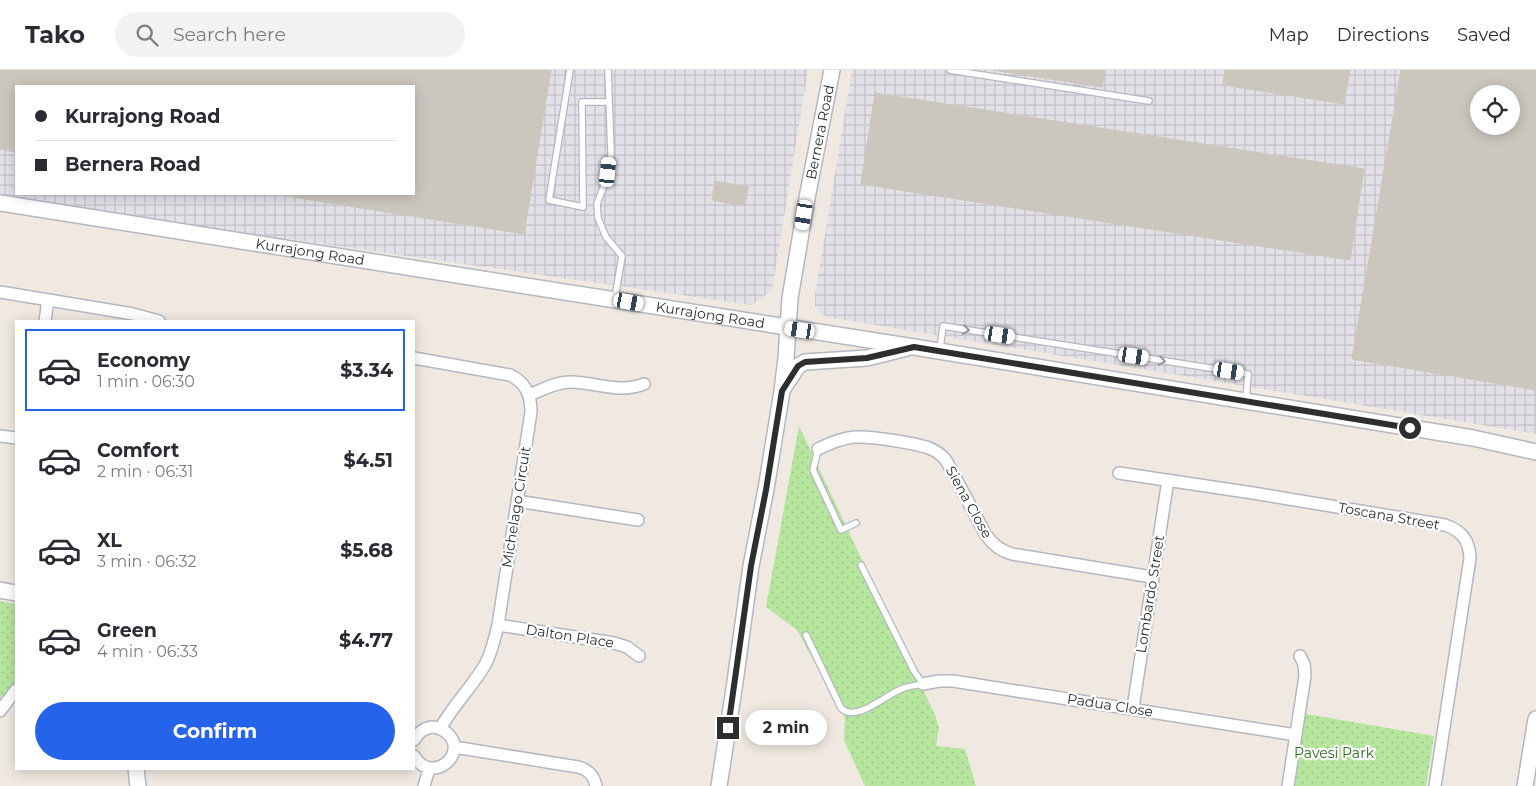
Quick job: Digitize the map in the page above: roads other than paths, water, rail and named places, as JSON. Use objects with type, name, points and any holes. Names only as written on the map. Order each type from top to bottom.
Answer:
[{"type":"main road","name":"Bernera Road","points":[[719,786],[751,566],[766,490],[782,391],[790,298],[832,70]]},
{"type":"main road","name":"Kurrajong Road","points":[[0,203],[914,347],[1482,440],[1536,452]]},
{"type":"main road","points":[[782,391],[798,366],[805,362],[867,358],[914,347]]},
{"type":"main road","points":[[0,590],[15,593]]},
{"type":"main road","points":[[1525,786],[1536,719]]},
{"type":"main road","points":[[136,770],[138,786]]},
{"type":"street","points":[[0,292],[134,314],[155,320]]},
{"type":"street","points":[[45,320],[48,300]]},
{"type":"street","points":[[415,358],[510,375],[520,380],[529,395],[557,384],[568,382],[618,389],[634,388],[644,384]]},
{"type":"street","name":"Michelago Circuit","points":[[440,729],[486,662],[498,625],[531,412],[529,395]]},
{"type":"street","points":[[0,436],[15,438]]},
{"type":"street","name":"Siena Close","points":[[818,449],[837,440],[856,437],[871,437],[929,448],[944,457],[986,536],[1004,552],[1152,577]]},
{"type":"street","name":"Toscana Street","points":[[1119,473],[1445,525],[1460,532],[1468,542],[1470,558],[1435,786]]},
{"type":"street","name":"Lombardo Street","points":[[1133,708],[1168,480]]},
{"type":"street","points":[[517,501],[638,520]]},
{"type":"street","name":"Dalton Place","points":[[498,625],[614,643],[627,647],[638,656]]},
{"type":"street","points":[[1288,786],[1305,676],[1304,664],[1300,656]]},
{"type":"street","name":"Padua Close","points":[[923,684],[953,681],[1296,735]]},
{"type":"street","points":[[0,710],[15,691]]},
{"type":"street","points":[[415,739],[426,728],[434,727],[449,735],[454,747],[452,755],[444,765],[436,769],[429,769],[417,762],[415,758]]},
{"type":"street","points":[[454,747],[578,767],[592,775],[596,786]]},
{"type":"street","points":[[424,786],[429,769]]},
{"type":"lane","points":[[570,70],[549,200],[583,207],[582,102],[609,102]]},
{"type":"lane","points":[[608,70],[610,153],[608,172],[596,204],[598,218],[606,237],[622,256],[615,300]]},
{"type":"lane","points":[[950,70],[1148,101]]},
{"type":"lane","points":[[939,352],[943,326],[1248,374],[1246,401]]},
{"type":"lane","points":[[818,449],[813,470],[841,530],[856,524]]},
{"type":"lane","points":[[806,635],[844,712],[856,713],[903,688],[923,684],[914,671],[861,565]]},
{"type":"park label","name":"Pavesi Park","points":[[1334,753]]}]
